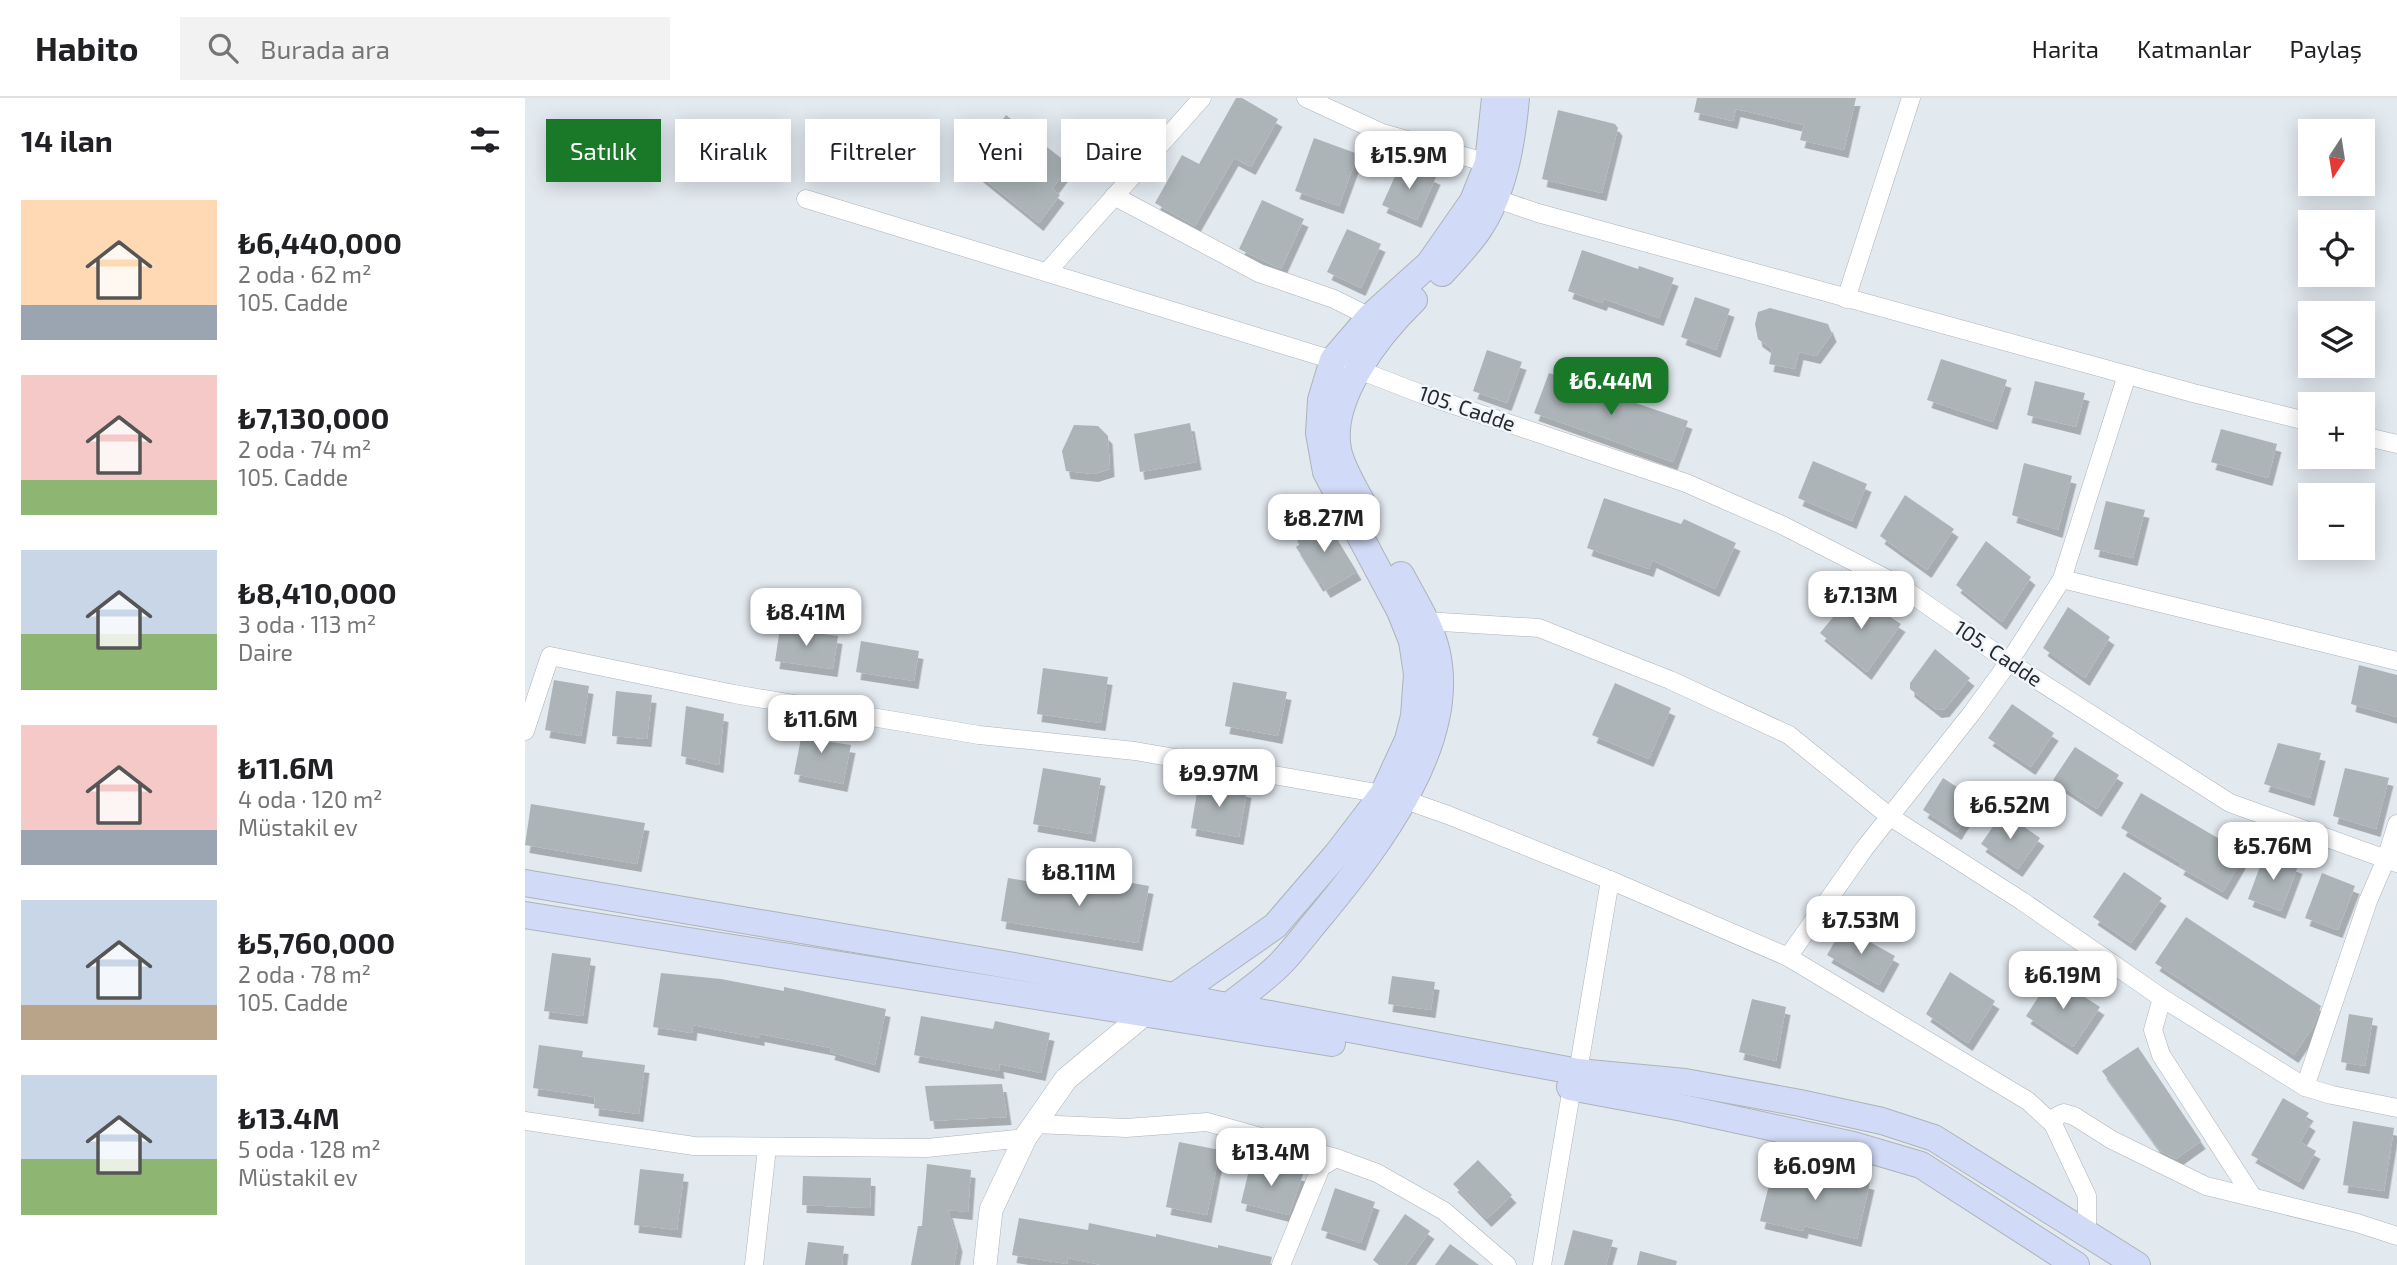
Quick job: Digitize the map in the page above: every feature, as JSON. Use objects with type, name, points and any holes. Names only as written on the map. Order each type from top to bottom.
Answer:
[{"type":"main road","points":[[1192,1020],[1229,1006],[1281,964],[1365,862],[1393,797],[1414,716],[1417,674],[1412,641],[1400,611],[1326,472],[1319,433],[1321,400],[1346,364],[1370,317],[1429,264],[1473,201],[1488,163],[1495,98]]},
{"type":"main road","points":[[1146,1013],[1176,996],[1275,926],[1337,854],[1393,797],[1433,733],[1439,691],[1437,653],[1426,621],[1356,492],[1339,454],[1337,432],[1345,400],[1346,364],[1443,272],[1478,230],[1504,174],[1513,131],[1516,98]]},
{"type":"main road","points":[[525,883],[1011,965],[1229,1006],[1575,1080],[1683,1108],[1840,1142],[1921,1165],[2076,1265]]},
{"type":"main road","points":[[525,915],[1427,1059],[1575,1080],[1685,1082],[1800,1103],[1882,1121],[1934,1138],[2137,1265]]},
{"type":"street","points":[[1047,272],[1202,98]]},
{"type":"street","points":[[1306,98],[1382,133],[1488,163]]},
{"type":"street","points":[[1846,299],[1912,98]]},
{"type":"street","points":[[1114,196],[1259,273],[1334,299],[1370,317]]},
{"type":"street","points":[[1494,198],[1551,217],[1846,299],[2298,419]]},
{"type":"street","name":"105. Cadde","points":[[806,199],[1346,364],[1424,395],[1686,483],[1784,526],[1897,584],[2009,662],[2230,803],[2392,861]]},
{"type":"street","points":[[1788,957],[1889,816],[1972,714],[2062,579],[2127,375]]},
{"type":"street","points":[[2375,439],[2397,444]]},
{"type":"street","points":[[2062,579],[2397,661]]},
{"type":"street","points":[[1426,621],[1539,628],[1670,680],[1789,735],[1889,816],[2022,901],[2162,998],[2305,1087],[2397,1108]]},
{"type":"street","points":[[525,731],[550,656],[734,694],[979,735],[1135,751],[1393,797],[1610,880],[1788,957],[2028,1101],[2053,1124],[2087,1196],[2087,1235]]},
{"type":"street","points":[[2305,1087],[2368,901],[2392,861],[2397,824]]},
{"type":"street","points":[[1542,1265],[1610,880]]},
{"type":"street","points":[[2162,998],[2153,1030],[2161,1055],[2252,1196]]},
{"type":"street","points":[[985,1265],[991,1210],[1030,1131],[1066,1079],[1146,1013]]},
{"type":"street","points":[[2053,1124],[2057,1116],[2074,1116],[2112,1140],[2206,1186],[2357,1223],[2397,1236]]},
{"type":"street","points":[[525,1121],[694,1146],[767,1148],[927,1148],[1030,1131],[1207,1122],[1336,1158],[1377,1173],[1444,1211],[1507,1265]]},
{"type":"street","points":[[754,1265],[767,1148]]},
{"type":"street","points":[[1281,1265],[1321,1167],[1336,1158]]},
{"type":"building","points":[[1236,98],[1242,98],[1278,119],[1251,167],[1234,158],[1195,226],[1155,203],[1182,155],[1199,164]]},
{"type":"building","points":[[1697,98],[1856,98],[1844,150],[1800,140],[1804,125],[1736,109],[1733,121],[1694,112]]},
{"type":"building","points":[[1558,110],[1615,124],[1618,128],[1602,193],[1542,179]]},
{"type":"building","points":[[1314,138],[1358,154],[1339,206],[1295,191]]},
{"type":"building","points":[[1047,147],[1061,158],[1061,177],[1052,189],[1060,195],[1039,223],[988,182],[1047,182]]},
{"type":"building","points":[[1402,161],[1436,177],[1417,220],[1382,205]]},
{"type":"building","points":[[1262,200],[1304,219],[1281,269],[1239,249]]},
{"type":"building","points":[[1347,229],[1381,244],[1361,288],[1327,272]]},
{"type":"building","points":[[1582,250],[1674,278],[1659,318],[1604,299],[1602,303],[1568,291]]},
{"type":"building","points":[[1695,297],[1730,309],[1716,350],[1681,337]]},
{"type":"building","points":[[1770,308],[1828,324],[1832,334],[1816,356],[1799,352],[1795,369],[1769,364],[1772,349],[1758,339],[1755,324],[1758,312]]},
{"type":"building","points":[[1487,350],[1522,362],[1507,403],[1473,391]]},
{"type":"building","points":[[1941,359],[2007,380],[1993,422],[1927,400]]},
{"type":"building","points":[[1549,373],[1688,421],[1673,462],[1534,413]]},
{"type":"building","points":[[2035,381],[2085,393],[2076,427],[2027,415]]},
{"type":"building","points":[[1190,423],[1197,462],[1140,472],[1134,434]]},
{"type":"building","points":[[1074,425],[1098,426],[1108,436],[1110,469],[1094,474],[1066,471],[1062,451]]},
{"type":"building","points":[[2221,429],[2277,444],[2268,478],[2211,462]]},
{"type":"building","points":[[1813,461],[1867,484],[1852,521],[1798,498]]},
{"type":"building","points":[[2024,463],[2072,476],[2058,530],[2012,515]]},
{"type":"building","points":[[1905,495],[1954,529],[1927,570],[1880,536]]},
{"type":"building","points":[[1604,498],[1681,524],[1684,519],[1736,543],[1715,589],[1652,560],[1649,569],[1587,548]]},
{"type":"building","points":[[2106,501],[2145,510],[2133,558],[2094,549]]},
{"type":"building","points":[[1323,516],[1357,572],[1326,590],[1321,582],[1319,584],[1296,547],[1300,544],[1293,534]]},
{"type":"building","points":[[1986,541],[2031,577],[2002,622],[1956,585]]},
{"type":"building","points":[[1853,593],[1901,624],[1867,672],[1820,633]]},
{"type":"building","points":[[2068,607],[2110,637],[2085,678],[2043,648]]},
{"type":"building","points":[[780,628],[838,636],[833,669],[775,661]]},
{"type":"building","points":[[861,641],[919,651],[914,681],[856,672]]},
{"type":"building","points":[[1935,649],[1970,678],[1945,709],[1937,710],[1910,689],[1910,683]]},
{"type":"building","points":[[2359,665],[2397,675],[2397,717],[2351,704]]},
{"type":"building","points":[[1043,668],[1108,677],[1101,723],[1037,714]]},
{"type":"building","points":[[554,680],[589,686],[581,736],[545,730]]},
{"type":"building","points":[[1233,682],[1287,692],[1278,736],[1225,726]]},
{"type":"building","points":[[1615,683],[1671,708],[1649,759],[1592,735]]},
{"type":"building","points":[[616,691],[652,695],[647,739],[612,736]]},
{"type":"building","points":[[2012,704],[2054,733],[2031,767],[1988,738]]},
{"type":"building","points":[[686,706],[724,714],[719,765],[681,756]]},
{"type":"building","points":[[805,718],[826,722],[823,741],[851,745],[843,784],[794,774]]},
{"type":"building","points":[[2278,743],[2321,753],[2310,798],[2264,784]]},
{"type":"building","points":[[2075,747],[2119,775],[2097,809],[2053,780]]},
{"type":"building","points":[[1043,768],[1101,778],[1091,834],[1033,824]]},
{"type":"building","points":[[2345,768],[2389,778],[2376,829],[2333,816]]},
{"type":"building","points":[[1943,778],[1977,800],[1957,832],[1923,810]]},
{"type":"building","points":[[1199,781],[1247,790],[1239,837],[1191,828]]},
{"type":"building","points":[[2141,793],[2245,854],[2223,892],[2179,867],[2181,863],[2121,828]]},
{"type":"building","points":[[531,804],[645,823],[637,864],[525,845]]},
{"type":"building","points":[[2003,812],[2040,838],[2018,869],[1981,844]]},
{"type":"building","points":[[2265,853],[2298,866],[2281,911],[2248,899]]},
{"type":"building","points":[[2124,872],[2162,898],[2131,943],[2093,917]]},
{"type":"building","points":[[2322,873],[2355,886],[2338,930],[2305,918]]},
{"type":"building","points":[[1088,875],[1149,886],[1138,943],[1001,921],[1008,878],[1085,891]]},
{"type":"building","points":[[2186,917],[2321,1006],[2313,1027],[2294,1055],[2155,963]]},
{"type":"building","points":[[1843,927],[1895,956],[1879,985],[1827,955]]},
{"type":"building","points":[[552,953],[591,958],[583,1016],[544,1011]]},
{"type":"building","points":[[1950,972],[1995,1001],[1968,1043],[1926,1014]]},
{"type":"building","points":[[661,973],[721,979],[784,991],[784,987],[886,1009],[875,1065],[830,1052],[831,1048],[760,1034],[760,1038],[693,1025],[692,1033],[653,1027]]},
{"type":"building","points":[[1392,976],[1435,982],[1431,1010],[1388,1004]]},
{"type":"building","points":[[2052,976],[2100,1007],[2073,1047],[2026,1016]]},
{"type":"building","points":[[1752,999],[1786,1007],[1776,1061],[1739,1052]]},
{"type":"building","points":[[2349,1014],[2373,1018],[2365,1066],[2341,1062]]},
{"type":"building","points":[[921,1016],[993,1029],[995,1021],[1050,1033],[1041,1073],[999,1064],[1000,1071],[914,1055]]},
{"type":"building","points":[[539,1045],[583,1051],[582,1057],[645,1065],[639,1114],[594,1108],[595,1097],[533,1088]]},
{"type":"building","points":[[2138,1047],[2201,1141],[2176,1159],[2160,1151],[2102,1071]]},
{"type":"building","points":[[1002,1084],[1007,1117],[930,1121],[925,1086]]},
{"type":"building","points":[[2283,1098],[2309,1113],[2305,1119],[2311,1123],[2300,1142],[2316,1151],[2299,1182],[2251,1155]]},
{"type":"building","points":[[2353,1121],[2394,1128],[2384,1191],[2343,1185]]},
{"type":"building","points":[[1179,1142],[1220,1150],[1207,1215],[1166,1207]]},
{"type":"building","points":[[1478,1160],[1512,1195],[1487,1219],[1453,1184]]},
{"type":"building","points":[[1251,1162],[1303,1174],[1289,1215],[1241,1203]]},
{"type":"building","points":[[927,1164],[971,1170],[968,1212],[948,1210],[958,1244],[954,1265],[911,1265],[918,1226],[922,1226]]},
{"type":"building","points":[[1774,1165],[1826,1177],[1828,1172],[1870,1182],[1857,1239],[1804,1226],[1803,1231],[1760,1221]]},
{"type":"building","points":[[640,1169],[684,1174],[677,1230],[634,1225]]},
{"type":"building","points":[[803,1176],[871,1178],[870,1208],[802,1205]]},
{"type":"building","points":[[1335,1188],[1375,1202],[1361,1243],[1321,1230]]},
{"type":"building","points":[[1405,1214],[1430,1231],[1406,1265],[1379,1265],[1373,1260]]},
{"type":"building","points":[[1019,1218],[1088,1230],[1089,1223],[1272,1257],[1270,1265],[1101,1265],[1068,1258],[1067,1264],[1012,1255]]},
{"type":"building","points":[[1573,1230],[1613,1240],[1606,1265],[1564,1265]]},
{"type":"building","points":[[808,1242],[844,1246],[842,1265],[805,1265]]},
{"type":"building","points":[[1450,1244],[1479,1265],[1435,1265]]},
{"type":"building","points":[[1640,1251],[1677,1261],[1676,1265],[1637,1265]]}]
